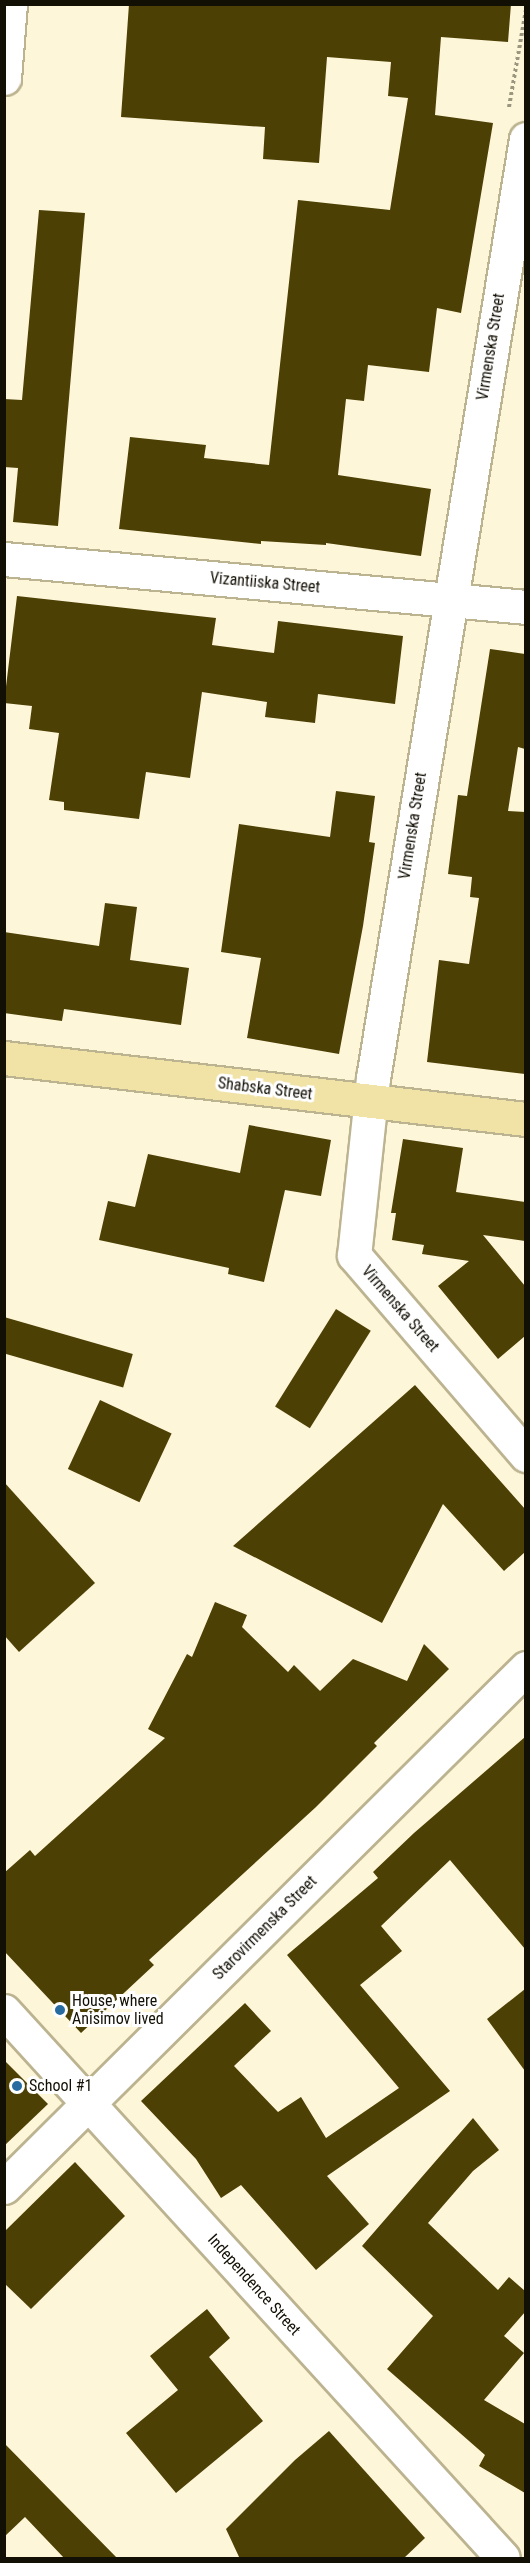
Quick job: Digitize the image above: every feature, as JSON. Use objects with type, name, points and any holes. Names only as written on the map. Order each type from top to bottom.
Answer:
[{"type":"main road","name":"Shabska Street","points":[[4,1058],[525,1119]]},
{"type":"street","points":[[4,78],[10,4]]},
{"type":"street","name":"Virmenska Street","points":[[525,139],[370,1101],[354,1255],[525,1455]]},
{"type":"street","name":"Vizantiiska Street","points":[[4,559],[525,607]]},
{"type":"street","name":"Starovirmenska Street","points":[[4,2187],[525,1668]]},
{"type":"street","name":"Independence Street","points":[[4,2011],[502,2559]]},
{"type":"building","points":[[129,4],[511,4],[508,42],[441,37],[435,115],[493,123],[461,313],[437,308],[429,372],[368,365],[364,401],[346,399],[338,475],[431,489],[421,556],[326,543],[326,545],[261,541],[261,544],[119,529],[130,437],[206,445],[204,458],[269,465],[298,200],[390,210],[408,98],[388,96],[391,62],[327,57],[319,163],[263,159],[265,127],[121,117]]},
{"type":"building","points":[[39,210],[85,213],[58,526],[13,522],[18,468],[4,467],[4,399],[22,400]]},
{"type":"building","points":[[17,596],[216,618],[212,645],[274,653],[278,621],[403,636],[395,704],[318,694],[315,723],[265,717],[267,702],[202,692],[190,778],[146,772],[139,819],[64,810],[64,802],[49,800],[59,733],[29,729],[32,706],[4,703]]},
{"type":"building","points":[[490,649],[525,654],[525,749],[518,747],[508,811],[525,812],[525,1074],[427,1062],[439,960],[469,964],[479,898],[470,897],[472,877],[448,874],[458,795],[467,796]]},
{"type":"building","points":[[336,791],[375,796],[369,842],[375,843],[363,926],[339,1054],[247,1038],[261,958],[221,952],[239,824],[330,837]]},
{"type":"building","points":[[105,903],[137,907],[130,960],[189,968],[181,1025],[64,1009],[62,1021],[4,1013],[4,932],[99,946]]},
{"type":"building","points":[[249,1125],[331,1140],[321,1196],[285,1190],[264,1282],[228,1274],[229,1268],[99,1240],[108,1201],[135,1207],[148,1154],[240,1173]]},
{"type":"building","points":[[403,1139],[463,1148],[456,1192],[525,1202],[525,1241],[483,1235],[525,1286],[525,1336],[498,1359],[438,1286],[469,1261],[422,1254],[424,1245],[392,1240],[396,1213],[391,1213]]},
{"type":"building","points":[[336,1309],[371,1331],[310,1428],[275,1407]]},
{"type":"building","points":[[4,1317],[133,1354],[123,1388],[4,1353]]},
{"type":"building","points":[[415,1385],[525,1509],[525,1552],[504,1571],[443,1504],[382,1623],[233,1546]]},
{"type":"building","points":[[100,1400],[172,1433],[139,1502],[68,1469]]},
{"type":"building","points":[[4,1482],[95,1583],[19,1652],[4,1635]]},
{"type":"building","points":[[215,1602],[247,1615],[242,1627],[288,1672],[294,1665],[320,1691],[353,1659],[407,1681],[424,1644],[449,1669],[374,1743],[377,1746],[316,1807],[149,1960],[154,1965],[81,2033],[4,1951],[4,1873],[30,1850],[35,1856],[165,1738],[148,1729],[187,1654],[192,1657]]},
{"type":"building","points":[[525,1737],[525,1949],[450,1860],[381,1926],[402,1951],[360,1985],[450,2091],[327,2176],[369,2224],[316,2270],[241,2185],[221,2198],[196,2159],[141,2101],[245,2003],[271,2031],[234,2066],[278,2112],[301,2097],[326,2138],[399,2088],[287,1955],[378,1878],[373,1872],[414,1833]]},
{"type":"building","points":[[525,1989],[525,2071],[487,2019]]},
{"type":"building","name":"School #1","points":[[4,2060],[48,2104],[4,2146]]},
{"type":"building","points":[[473,2118],[499,2150],[473,2171],[428,2223],[498,2290],[509,2277],[525,2291],[525,2312],[504,2336],[524,2353],[484,2400],[525,2424],[525,2493],[479,2466],[485,2455],[387,2369],[433,2316],[362,2246]]},
{"type":"building","points":[[75,2162],[125,2216],[31,2309],[4,2283],[4,2232]]},
{"type":"building","points":[[207,2309],[230,2338],[209,2357],[263,2421],[176,2493],[126,2433],[178,2390],[150,2356]]},
{"type":"building","points":[[329,2431],[425,2538],[403,2559],[240,2559],[226,2529],[295,2460]]},
{"type":"building","points":[[4,2443],[118,2559],[65,2559],[25,2517],[4,2537]]},
{"type":"place","name":"House, where Anisimov lived","points":[[60,2010]]},
{"type":"place","name":"School #1","points":[[17,2086]]}]
